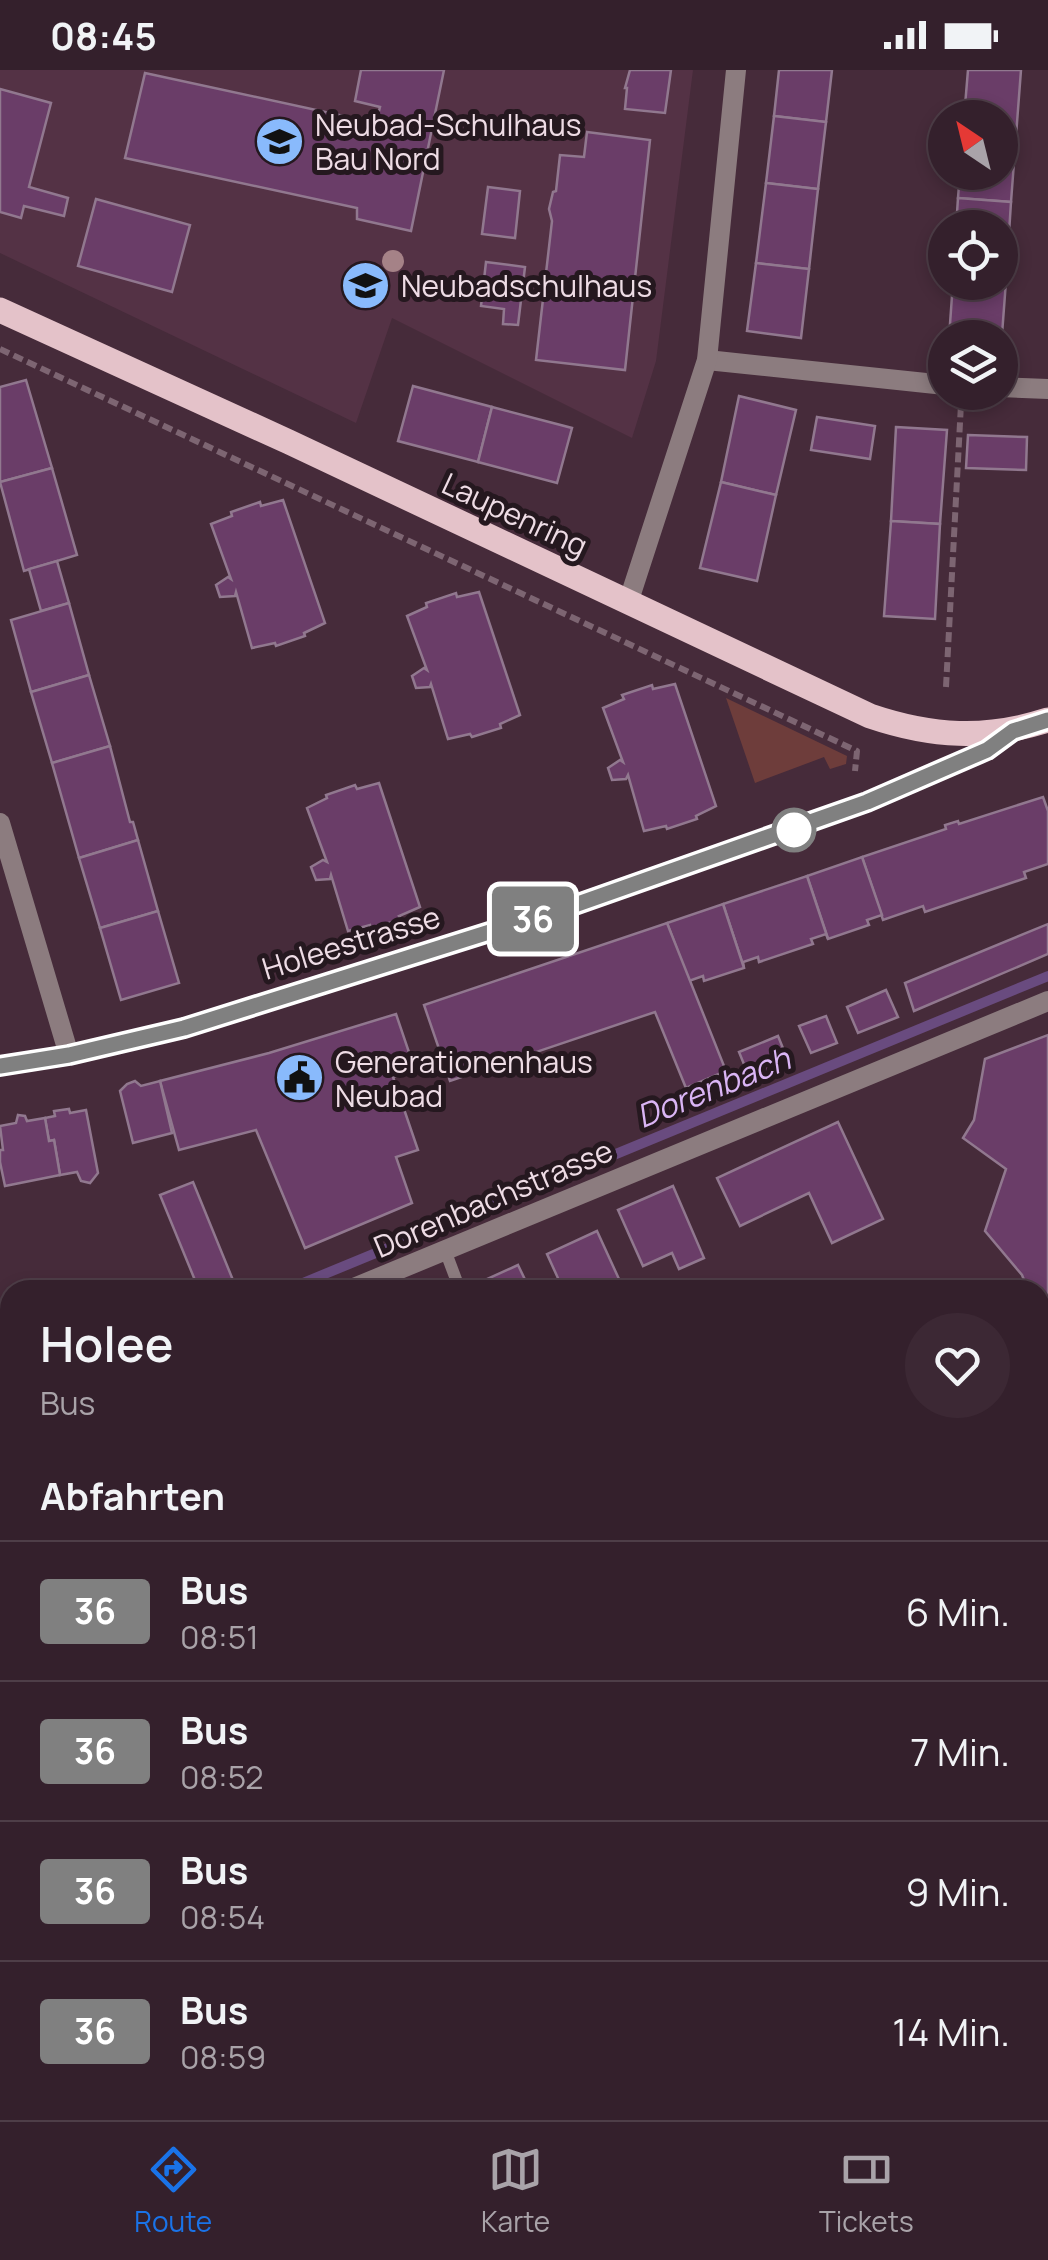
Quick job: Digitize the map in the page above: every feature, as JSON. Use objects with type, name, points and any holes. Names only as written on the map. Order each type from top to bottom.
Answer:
[{"type":"main road","name":"Laupenring","points":[[0,310],[870,716],[942,735],[1013,731]]},
{"type":"main road","name":"Holeestrasse","points":[[1013,731],[1048,720]]},
{"type":"street","points":[[628,603],[707,360],[736,70]]},
{"type":"street","points":[[707,360],[928,384]]},
{"type":"street","points":[[1018,388],[1048,389]]},
{"type":"street","name":"Holeestrasse","points":[[0,1066],[69,1055],[184,1028],[354,976],[867,802],[974,756],[1013,731]]},
{"type":"street","points":[[0,823],[69,1055]]},
{"type":"street","name":"Dorenbachstrasse","points":[[374,1280],[1048,1001]]},
{"type":"lane","points":[[445,1250],[456,1280]]},
{"type":"path","points":[[0,349],[565,608],[857,751],[855,771]]},
{"type":"path","points":[[946,687],[960,410]]},
{"type":"shaded area","name":"Neubadschulhaus","points":[[0,70],[693,70],[656,361],[632,438],[392,318],[356,423],[0,253]]},
{"type":"shaded area","points":[[726,698],[847,756],[846,764],[830,769],[824,757],[755,783]]},
{"type":"building","name":"Neubad-Schulhaus Bau Nord","points":[[361,70],[444,70],[411,231],[357,219],[357,208],[125,158],[145,73],[376,123],[380,107],[355,101]]},
{"type":"building","points":[[630,70],[671,70],[665,113],[625,109]]},
{"type":"building","points":[[779,70],[832,70],[826,122],[774,116]]},
{"type":"building","points":[[968,70],[1021,70],[1018,110],[1018,100],[966,100]]},
{"type":"building","points":[[0,89],[51,103],[29,187],[68,198],[64,216],[24,206],[21,218],[0,212]]},
{"type":"building","points":[[774,116],[826,122],[818,189],[766,183]]},
{"type":"building","points":[[587,132],[650,140],[625,370],[536,360],[552,221],[549,209],[556,191],[560,155],[584,157]]},
{"type":"building","points":[[766,183],[818,189],[809,269],[756,263]]},
{"type":"building","points":[[488,187],[520,191],[515,238],[482,234]]},
{"type":"building","points":[[959,190],[1012,190],[1011,202],[958,198]]},
{"type":"building","points":[[958,198],[1011,202],[1010,210],[957,210]]},
{"type":"building","points":[[96,199],[190,225],[172,292],[78,266]]},
{"type":"building","points":[[486,262],[525,267],[518,325],[503,324],[504,309],[481,306]]},
{"type":"building","points":[[756,263],[809,269],[801,338],[747,331]]},
{"type":"building","points":[[952,300],[1005,300],[1003,320],[950,320]]},
{"type":"building","points":[[26,380],[52,468],[0,482],[0,387]]},
{"type":"building","points":[[413,386],[492,407],[478,462],[398,441]]},
{"type":"building","points":[[739,396],[796,410],[776,495],[721,482]]},
{"type":"building","points":[[492,407],[572,428],[557,483],[478,462]]},
{"type":"building","points":[[817,417],[875,426],[870,459],[811,450]]},
{"type":"building","points":[[896,427],[947,430],[940,524],[891,521]]},
{"type":"building","points":[[968,435],[1027,437],[1026,470],[966,468]]},
{"type":"building","points":[[52,468],[77,555],[24,571],[0,482]]},
{"type":"building","points":[[721,482],[776,495],[757,581],[700,568]]},
{"type":"building","points":[[283,500],[325,623],[304,633],[305,636],[276,646],[275,643],[252,648],[236,592],[235,596],[220,597],[216,585],[231,579],[211,524],[260,502],[261,506]]},
{"type":"building","points":[[891,521],[940,524],[935,619],[884,616]]},
{"type":"building","points":[[57,561],[69,603],[41,611],[29,569]]},
{"type":"building","points":[[479,592],[520,715],[500,724],[501,728],[448,739],[431,684],[416,688],[412,676],[427,670],[407,616],[427,607],[426,603],[456,593],[457,597]]},
{"type":"building","points":[[69,603],[89,675],[31,692],[11,620]]},
{"type":"building","points":[[89,675],[110,746],[52,763],[31,692]]},
{"type":"building","points":[[675,684],[716,806],[696,816],[697,819],[667,829],[666,826],[644,831],[628,775],[626,779],[612,780],[608,768],[623,762],[603,708],[624,699],[622,695],[652,685],[653,689]]},
{"type":"building","points":[[110,746],[138,840],[79,858],[52,763]]},
{"type":"building","points":[[379,783],[420,907],[399,916],[401,919],[371,929],[370,925],[348,931],[331,875],[330,879],[316,880],[311,867],[323,860],[327,862],[307,808],[327,798],[326,795],[355,785],[357,789]]},
{"type":"building","points":[[1043,797],[1048,811],[1048,864],[1024,872],[1026,878],[925,912],[923,906],[883,920],[862,857],[946,829],[945,825]]},
{"type":"building","points":[[138,840],[158,911],[100,928],[79,858]]},
{"type":"building","points":[[862,857],[882,915],[867,920],[869,925],[828,939],[807,876]]},
{"type":"building","points":[[807,876],[828,939],[826,934],[811,939],[813,944],[759,962],[758,957],[743,962],[744,968],[723,904]]},
{"type":"building","points":[[723,904],[744,968],[704,981],[703,976],[689,981],[667,923]]},
{"type":"building","points":[[158,911],[179,983],[121,1000],[100,928]]},
{"type":"building","points":[[667,923],[726,1071],[686,1088],[655,1012],[450,1081],[424,1005]]},
{"type":"building","points":[[1048,924],[1048,954],[914,1011],[905,983]]},
{"type":"building","points":[[886,990],[898,1017],[858,1033],[847,1007]]},
{"type":"building","points":[[396,1014],[415,1070],[393,1077],[418,1150],[396,1157],[412,1203],[305,1248],[256,1130],[179,1150],[160,1081]]},
{"type":"building","points":[[826,1016],[837,1043],[811,1053],[799,1026]]},
{"type":"building","points":[[1048,1035],[1048,1280],[1024,1280],[985,1231],[1006,1169],[963,1138],[974,1120],[985,1059]]},
{"type":"building","points":[[778,1036],[789,1063],[750,1079],[739,1052]]},
{"type":"building","points":[[135,1081],[141,1086],[160,1081],[172,1133],[133,1143],[120,1091]]},
{"type":"building","points":[[69,1109],[70,1113],[86,1110],[98,1173],[90,1183],[81,1181],[77,1172],[60,1175],[54,1140],[49,1141],[45,1118],[55,1116],[54,1111]]},
{"type":"building","points":[[18,1115],[25,1116],[27,1121],[45,1118],[49,1141],[54,1140],[60,1175],[5,1186],[0,1126],[16,1123]]},
{"type":"building","points":[[838,1122],[883,1219],[832,1243],[809,1193],[740,1226],[717,1178]]},
{"type":"building","points":[[193,1182],[233,1280],[195,1280],[160,1195]]},
{"type":"building","points":[[673,1186],[704,1258],[679,1269],[672,1253],[643,1266],[618,1210]]},
{"type":"building","points":[[597,1231],[619,1280],[559,1280],[547,1254]]},
{"type":"building","points":[[518,1265],[525,1280],[485,1280]]},
{"type":"waterway","name":"Dorenbach","points":[[310,1280],[1048,976]]},
{"type":"bus line","name":"36","points":[[0,1066],[69,1055],[184,1028],[572,906],[867,802],[987,750],[1013,731],[1048,720]]},
{"type":"place","name":"Neubad-Schulhaus Bau Nord","points":[[280,141]]},
{"type":"place","name":"Neubadschulhaus","points":[[366,285]]},
{"type":"place","name":"Generationenhaus Neubad","points":[[300,1078]]}]
